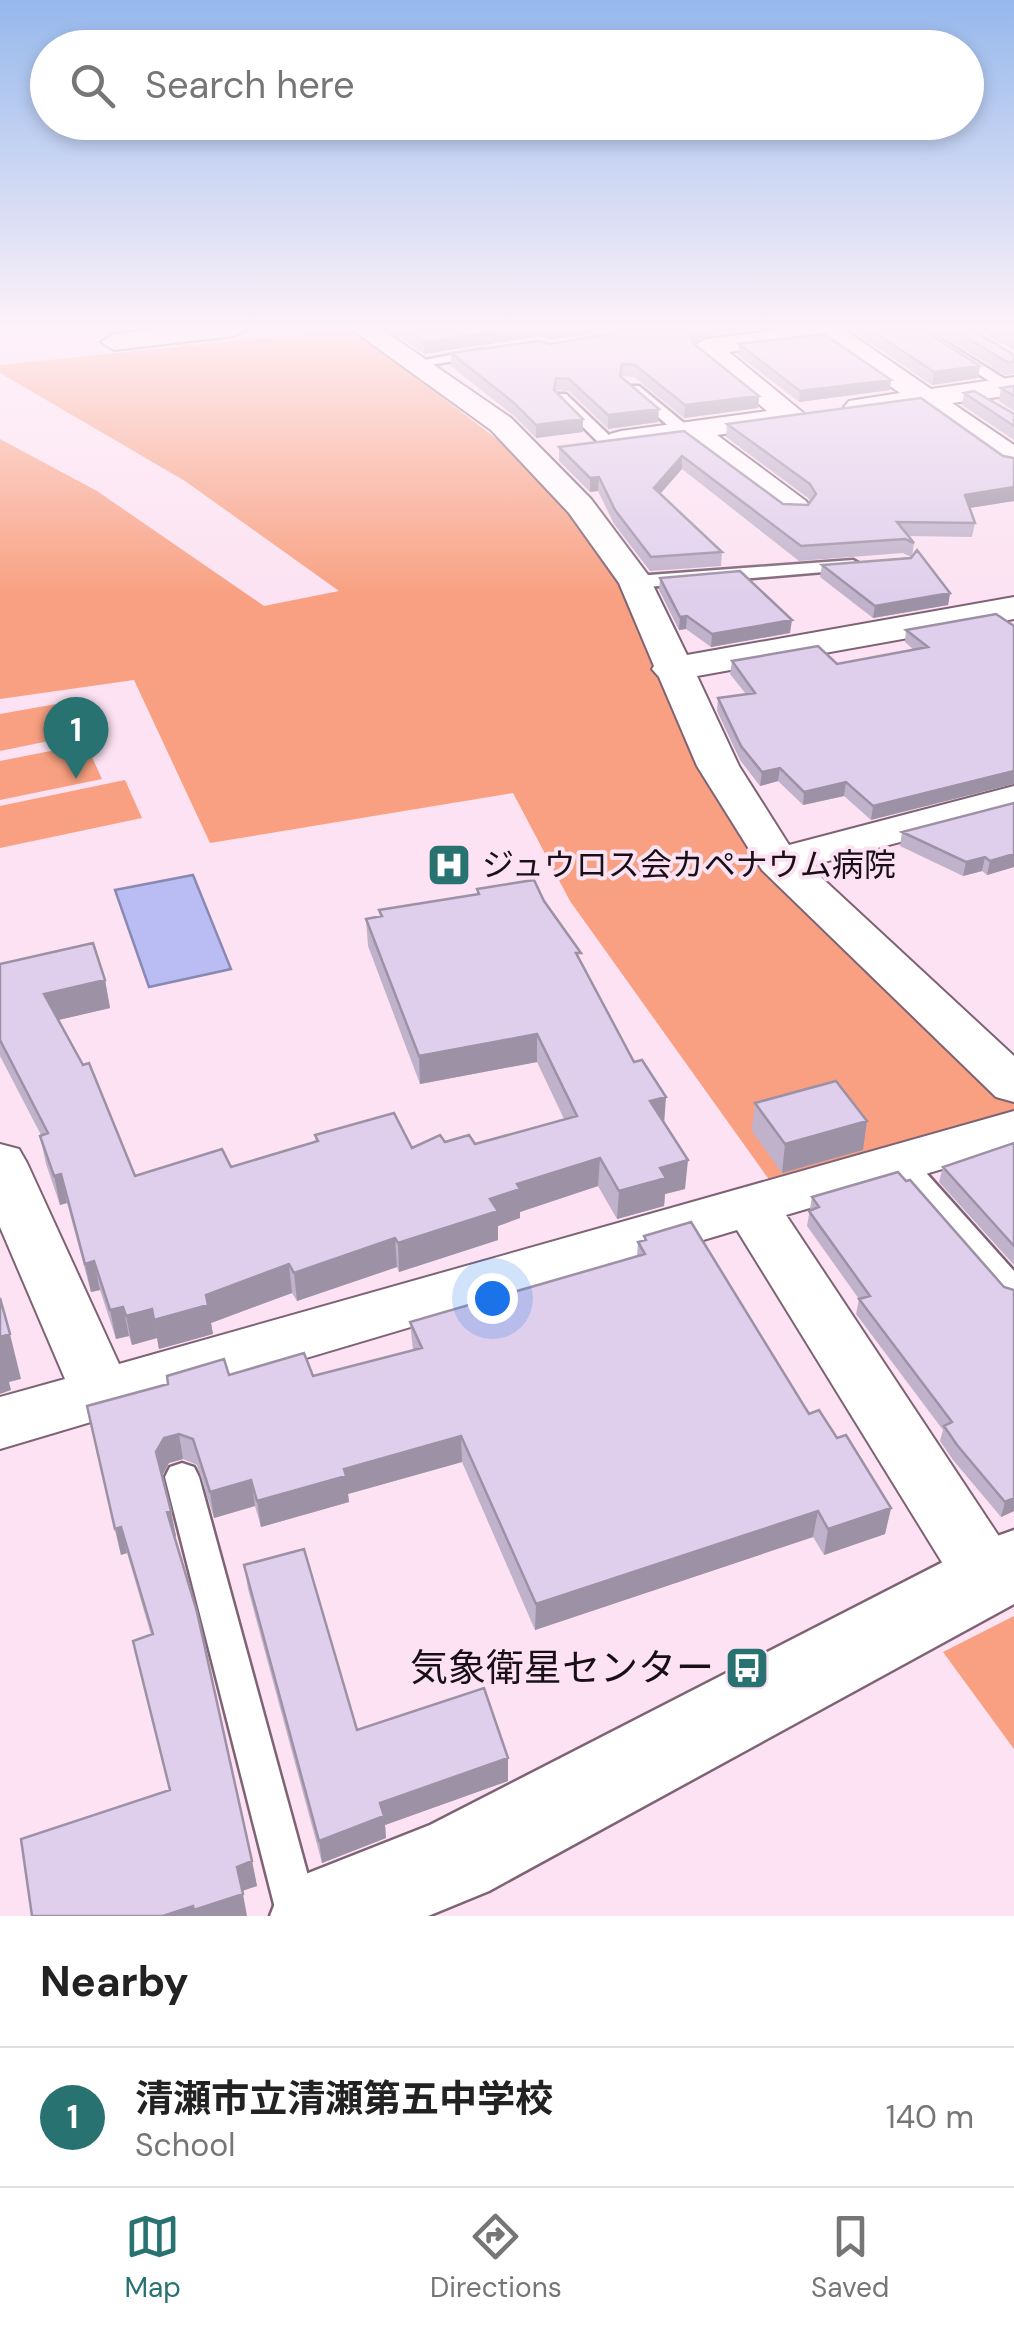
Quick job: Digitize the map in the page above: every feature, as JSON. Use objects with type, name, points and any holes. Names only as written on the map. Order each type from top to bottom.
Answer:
[{"type":"street","points":[[492,417],[580,506],[636,582],[671,669],[718,766],[778,861],[1014,1086]]},
{"type":"street","points":[[528,452],[780,417]]},
{"type":"street","points":[[957,417],[1014,460]]},
{"type":"street","points":[[687,430],[794,508]]},
{"type":"street","points":[[671,669],[1014,608]]},
{"type":"street","points":[[778,861],[1014,799]]},
{"type":"street","points":[[0,1423],[1014,1129]]},
{"type":"street","points":[[0,1163],[102,1394]]},
{"type":"street","points":[[316,1916],[457,1859],[1001,1571],[750,1205]]},
{"type":"lane","points":[[582,417],[607,442]]},
{"type":"lane","points":[[671,417],[687,430]]},
{"type":"lane","points":[[636,582],[865,564]]},
{"type":"lane","points":[[901,1162],[1014,1292]]},
{"type":"lane","points":[[182,1477],[298,1916]]},
{"type":"shaded area","points":[[76,417],[469,417],[522,458],[622,580],[710,782],[1014,1101],[1014,1115],[770,1181],[570,901],[513,793],[210,843],[134,680],[0,699],[0,439],[97,491],[264,606],[339,591],[185,481]]},
{"type":"shaded area","points":[[73,701],[88,733],[0,751],[0,714]]},
{"type":"shaded area","points":[[86,744],[102,779],[0,800],[0,761]]},
{"type":"shaded area","points":[[125,780],[142,818],[0,848],[0,806]]},
{"type":"shaded area","points":[[1014,1616],[1014,1749],[943,1652]]},
{"type":"water","points":[[193,875],[231,969],[149,987],[115,890]]},
{"type":"building","points":[[528,417],[583,419],[536,425]]},
{"type":"building","points":[[776,417],[948,417],[1003,456],[1014,458],[1014,487],[965,495],[975,523],[897,522],[914,543],[905,539],[801,546],[682,456],[654,488],[722,552],[651,557],[615,510],[599,477],[590,478],[559,447],[684,431],[783,504],[808,505],[816,494],[810,484],[727,424]]},
{"type":"building","points":[[917,550],[950,593],[875,606],[822,565],[911,558]]},
{"type":"building","points":[[740,571],[792,620],[712,634],[687,616],[680,617],[660,578]]},
{"type":"building","points":[[996,614],[1014,626],[1014,771],[873,806],[846,782],[804,792],[780,768],[762,772],[741,746],[718,698],[755,693],[732,661],[818,646],[837,664],[928,647],[906,630]]},
{"type":"building","points":[[1014,803],[1014,854],[990,861],[985,857],[966,862],[902,832]]},
{"type":"building","points":[[534,880],[581,953],[576,953],[634,1062],[642,1060],[666,1097],[650,1101],[688,1160],[660,1168],[666,1178],[619,1191],[600,1158],[517,1184],[520,1189],[490,1199],[498,1211],[398,1243],[395,1238],[294,1273],[289,1264],[206,1295],[208,1305],[154,1320],[152,1309],[126,1316],[123,1307],[110,1310],[94,1261],[85,1264],[61,1174],[54,1176],[40,1136],[48,1133],[0,1040],[0,964],[93,943],[105,980],[44,994],[83,1065],[89,1063],[135,1176],[222,1149],[231,1167],[318,1141],[315,1135],[394,1113],[412,1148],[440,1135],[445,1142],[469,1135],[475,1144],[577,1116],[537,1034],[419,1056],[366,919],[382,916],[379,910],[479,894],[477,889]]},
{"type":"building","points":[[836,1081],[867,1121],[785,1144],[755,1103]]},
{"type":"building","points":[[1014,1143],[1014,1246],[943,1167]]},
{"type":"building","points":[[898,1172],[906,1181],[910,1180],[1004,1287],[1014,1290],[1014,1498],[1005,1502],[944,1426],[952,1422],[859,1299],[870,1296],[809,1211],[819,1207],[812,1197]]},
{"type":"building","points":[[691,1222],[809,1414],[819,1410],[837,1438],[846,1435],[891,1508],[828,1529],[818,1511],[536,1604],[461,1436],[344,1469],[346,1476],[257,1501],[251,1480],[210,1492],[193,1439],[179,1434],[164,1438],[156,1452],[171,1511],[167,1512],[197,1612],[252,1861],[237,1867],[243,1894],[163,1916],[32,1916],[21,1839],[170,1790],[133,1641],[153,1634],[121,1527],[115,1529],[87,1406],[168,1384],[167,1376],[224,1359],[229,1375],[304,1353],[313,1376],[422,1348],[410,1322],[645,1254],[638,1242],[646,1240],[644,1236]]},
{"type":"building","points":[[0,1298],[10,1334],[0,1337]]},
{"type":"building","points":[[304,1549],[357,1730],[484,1688],[508,1758],[380,1803],[384,1816],[319,1841],[244,1565]]},
{"type":"place","name":"清瀬市立清瀬第五中学校","points":[[76,779]]},
{"type":"place","name":"ジュウロス会カペナウム病院","points":[[449,865]]},
{"type":"place","name":"気象衛星センター","points":[[747,1668]]}]
